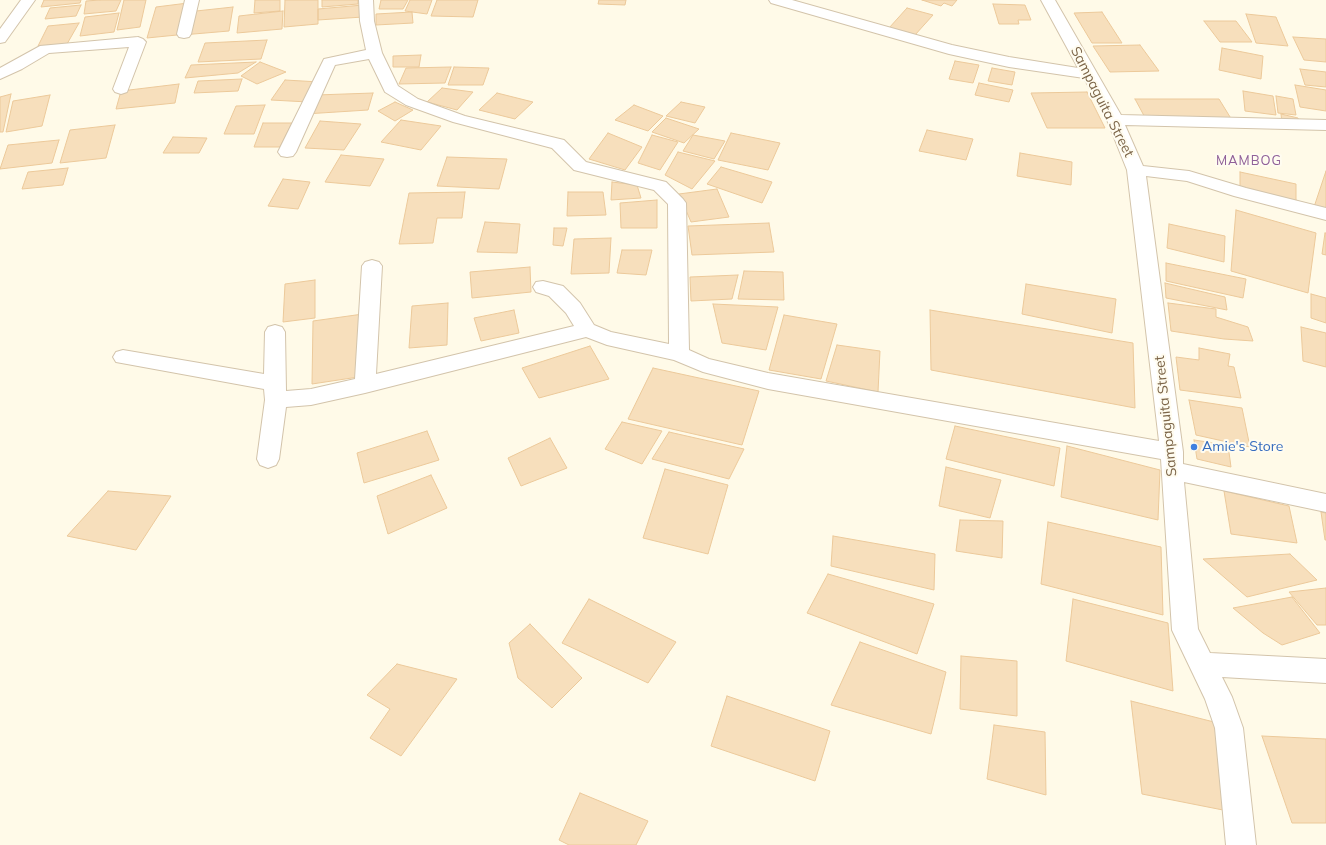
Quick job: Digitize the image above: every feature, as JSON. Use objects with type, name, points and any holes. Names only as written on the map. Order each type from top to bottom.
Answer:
[{"type":"street","points":[[0,39],[28,0]]},
{"type":"street","points":[[184,34],[192,0]]},
{"type":"street","points":[[366,0],[367,21],[374,53],[391,89],[412,102],[459,118],[558,144],[580,166],[660,186],[677,203],[679,354]]},
{"type":"street","points":[[776,0],[949,49],[1009,62],[1090,74]]},
{"type":"street","name":"Sampaguita Street","points":[[1048,0],[1115,120],[1136,170],[1172,461],[1184,630],[1218,697],[1229,728],[1241,845]]},
{"type":"street","points":[[0,74],[17,66],[45,49],[138,42],[121,89]]},
{"type":"street","points":[[287,152],[329,62],[374,53]]},
{"type":"street","points":[[1115,120],[1326,125]]},
{"type":"street","points":[[1136,170],[1189,176],[1240,192],[1326,214]]},
{"type":"street","points":[[365,385],[372,266]]},
{"type":"street","points":[[543,287],[556,291],[573,308],[587,330]]},
{"type":"street","points":[[123,357],[275,391],[311,397],[587,330],[607,338],[679,354],[703,366],[768,381],[1172,461],[1326,503]]},
{"type":"street","points":[[268,459],[275,391],[275,332]]},
{"type":"street","points":[[1201,664],[1326,671]]},
{"type":"building","points":[[44,0],[81,0],[80,3],[41,7]]},
{"type":"building","points":[[121,0],[116,11],[84,14],[86,1]]},
{"type":"building","points":[[124,0],[146,0],[140,27],[117,30]]},
{"type":"building","points":[[255,0],[280,0],[280,11],[254,13]]},
{"type":"building","points":[[285,0],[318,0],[318,24],[284,27]]},
{"type":"building","points":[[322,0],[358,0],[358,4],[322,7]]},
{"type":"building","points":[[381,0],[408,0],[403,9],[379,9]]},
{"type":"building","points":[[410,0],[432,0],[427,14],[405,11]]},
{"type":"building","points":[[437,0],[478,0],[473,17],[431,16]]},
{"type":"building","points":[[599,0],[626,0],[625,5],[598,4]]},
{"type":"building","points":[[922,0],[957,0],[952,6],[944,3],[941,6]]},
{"type":"building","points":[[188,3],[177,35],[147,38],[156,7]]},
{"type":"building","points":[[993,4],[1025,5],[1031,20],[1018,20],[1019,24],[999,24]]},
{"type":"building","points":[[81,5],[76,16],[45,19],[50,8]]},
{"type":"building","points":[[363,5],[363,17],[318,20],[318,9]]},
{"type":"building","points":[[233,7],[229,31],[182,35],[187,12]]},
{"type":"building","points":[[907,8],[933,15],[915,35],[889,28]]},
{"type":"building","points":[[283,11],[282,29],[237,33],[239,16]]},
{"type":"building","points":[[412,12],[413,23],[376,25],[376,14]]},
{"type":"building","points":[[1102,12],[1122,43],[1092,43],[1074,13]]},
{"type":"building","points":[[119,13],[114,32],[80,36],[85,17]]},
{"type":"building","points":[[1246,14],[1276,17],[1288,46],[1256,43]]},
{"type":"building","points":[[1204,21],[1236,21],[1252,42],[1220,42]]},
{"type":"building","points":[[79,23],[67,44],[38,46],[48,26]]},
{"type":"building","points":[[1293,37],[1326,39],[1326,62],[1304,60]]},
{"type":"building","points":[[267,40],[261,59],[198,62],[205,43]]},
{"type":"building","points":[[1140,45],[1159,71],[1110,72],[1093,46]]},
{"type":"building","points":[[1222,48],[1263,56],[1261,79],[1219,70]]},
{"type":"building","points":[[421,55],[419,67],[393,67],[393,56]]},
{"type":"building","points":[[955,61],[979,65],[973,83],[949,79]]},
{"type":"building","points":[[256,62],[238,73],[185,78],[191,65]]},
{"type":"building","points":[[260,62],[286,72],[257,84],[241,76]]},
{"type":"building","points":[[451,67],[445,83],[399,84],[406,68]]},
{"type":"building","points":[[454,67],[489,68],[483,85],[448,85]]},
{"type":"building","points":[[992,68],[1015,72],[1012,85],[988,81]]},
{"type":"building","points":[[1300,69],[1326,72],[1326,87],[1305,85]]},
{"type":"building","points":[[242,79],[238,91],[194,93],[198,81]]},
{"type":"building","points":[[285,80],[320,82],[308,102],[271,100]]},
{"type":"building","points":[[979,83],[1013,90],[1009,102],[975,95]]},
{"type":"building","points":[[179,84],[175,103],[116,109],[121,91]]},
{"type":"building","points":[[1295,85],[1326,90],[1326,111],[1300,107]]},
{"type":"building","points":[[442,88],[473,92],[457,110],[427,102]]},
{"type":"building","points":[[1243,91],[1273,96],[1276,115],[1245,111]]},
{"type":"building","points":[[1087,92],[1105,128],[1047,128],[1031,93]]},
{"type":"building","points":[[373,93],[368,110],[305,114],[316,95]]},
{"type":"building","points":[[497,93],[533,102],[515,119],[479,110]]},
{"type":"building","points":[[11,94],[3,132],[0,132],[0,97]]},
{"type":"building","points":[[50,95],[42,126],[6,132],[13,101]]},
{"type":"building","points":[[1276,96],[1293,99],[1296,115],[1278,113]]},
{"type":"building","points":[[1135,99],[1219,99],[1235,125],[1149,125]]},
{"type":"building","points":[[395,102],[413,110],[395,121],[378,111]]},
{"type":"building","points":[[681,102],[705,107],[695,123],[666,116]]},
{"type":"building","points":[[265,105],[254,134],[224,134],[236,106]]},
{"type":"building","points":[[634,105],[663,116],[648,131],[615,120]]},
{"type":"building","points":[[1281,114],[1298,118],[1299,126],[1282,123]]},
{"type":"building","points":[[666,118],[699,129],[684,143],[652,132]]},
{"type":"building","points":[[401,120],[441,126],[421,150],[381,142]]},
{"type":"building","points":[[320,121],[361,124],[344,150],[305,148]]},
{"type":"building","points":[[263,123],[292,123],[280,147],[254,147]]},
{"type":"building","points":[[115,125],[106,158],[60,163],[70,130]]},
{"type":"building","points":[[927,130],[973,139],[966,160],[919,151]]},
{"type":"building","points":[[608,133],[642,147],[625,170],[589,159]]},
{"type":"building","points":[[731,133],[780,143],[768,170],[718,160]]},
{"type":"building","points":[[652,135],[678,142],[660,170],[638,163]]},
{"type":"building","points":[[693,135],[725,141],[714,159],[683,151]]},
{"type":"building","points":[[173,137],[207,138],[199,153],[163,153]]},
{"type":"building","points":[[59,140],[52,163],[0,169],[8,145]]},
{"type":"building","points":[[678,152],[715,161],[692,189],[665,175]]},
{"type":"building","points":[[1020,153],[1072,162],[1071,185],[1017,176]]},
{"type":"building","points":[[341,155],[384,159],[370,186],[325,182]]},
{"type":"building","points":[[447,157],[507,159],[499,189],[437,186]]},
{"type":"building","points":[[721,167],[772,182],[762,203],[707,184]]},
{"type":"building","points":[[68,168],[63,185],[22,189],[28,172]]},
{"type":"building","points":[[1326,171],[1326,210],[1314,207]]},
{"type":"building","points":[[1240,172],[1296,184],[1296,204],[1240,192]]},
{"type":"building","points":[[283,179],[310,182],[298,209],[268,206]]},
{"type":"building","points":[[612,182],[637,185],[641,198],[611,200]]},
{"type":"building","points":[[717,189],[729,217],[691,222],[679,194]]},
{"type":"building","points":[[465,192],[462,218],[437,218],[433,243],[399,244],[409,193]]},
{"type":"building","points":[[568,192],[603,192],[606,215],[567,216]]},
{"type":"building","points":[[657,200],[657,228],[621,228],[620,203]]},
{"type":"building","points":[[1236,210],[1316,233],[1308,293],[1231,271]]},
{"type":"building","points":[[485,222],[520,224],[517,253],[477,252]]},
{"type":"building","points":[[769,223],[774,252],[692,255],[688,226]]},
{"type":"building","points":[[1169,224],[1225,236],[1224,262],[1167,248]]},
{"type":"building","points":[[554,228],[567,228],[563,246],[553,245]]},
{"type":"building","points":[[1326,233],[1326,255],[1322,254]]},
{"type":"building","points":[[611,238],[609,273],[571,274],[574,239]]},
{"type":"building","points":[[622,250],[652,250],[646,275],[617,273]]},
{"type":"building","points":[[1166,263],[1246,279],[1243,298],[1166,281]]},
{"type":"building","points":[[530,267],[531,292],[472,298],[470,272]]},
{"type":"building","points":[[744,271],[783,272],[784,300],[738,299]]},
{"type":"building","points":[[738,275],[732,299],[691,301],[690,277]]},
{"type":"building","points":[[315,280],[315,318],[283,322],[285,284]]},
{"type":"building","points":[[1165,283],[1225,297],[1227,310],[1166,298]]},
{"type":"building","points":[[1026,284],[1116,299],[1112,333],[1022,314]]},
{"type":"building","points":[[1311,294],[1326,298],[1326,323],[1311,318]]},
{"type":"building","points":[[448,303],[447,345],[409,348],[412,306]]},
{"type":"building","points":[[1168,303],[1216,309],[1216,317],[1248,327],[1253,341],[1224,339],[1171,331]]},
{"type":"building","points":[[713,304],[778,307],[766,350],[722,343]]},
{"type":"building","points":[[514,310],[519,333],[481,341],[474,318]]},
{"type":"building","points":[[930,310],[1133,343],[1135,408],[931,370]]},
{"type":"building","points":[[363,314],[365,376],[312,384],[313,321]]},
{"type":"building","points":[[784,315],[837,324],[821,379],[769,370]]},
{"type":"building","points":[[1301,327],[1326,333],[1326,367],[1303,361]]},
{"type":"building","points":[[837,345],[880,351],[878,392],[826,381]]},
{"type":"building","points":[[590,346],[609,379],[539,398],[522,368]]},
{"type":"building","points":[[1199,348],[1230,354],[1228,366],[1234,367],[1241,398],[1180,390],[1176,357],[1199,360]]},
{"type":"building","points":[[653,368],[759,391],[742,445],[628,419]]},
{"type":"building","points":[[1189,400],[1242,408],[1250,447],[1196,435]]},
{"type":"building","points":[[622,422],[662,431],[642,464],[605,449]]},
{"type":"building","points":[[955,426],[1060,448],[1054,486],[946,459]]},
{"type":"building","points":[[427,431],[439,460],[364,483],[357,453]]},
{"type":"building","points":[[669,432],[744,449],[729,479],[652,459]]},
{"type":"building","points":[[550,438],[567,468],[521,486],[508,458]]},
{"type":"building","points":[[1194,440],[1228,445],[1231,467],[1197,459]]},
{"type":"building","points":[[1067,446],[1160,470],[1158,520],[1061,497]]},
{"type":"building","points":[[946,467],[1001,480],[990,518],[939,506]]},
{"type":"building","points":[[665,469],[728,485],[708,554],[643,538]]},
{"type":"building","points":[[431,475],[447,508],[388,534],[377,496]]},
{"type":"building","points":[[108,491],[171,496],[136,550],[67,536]]},
{"type":"building","points":[[1224,491],[1289,506],[1297,543],[1231,534]]},
{"type":"building","points":[[1321,512],[1326,513],[1326,540],[1325,540]]},
{"type":"building","points":[[960,520],[1003,521],[1002,558],[956,551]]},
{"type":"building","points":[[1048,522],[1161,547],[1163,615],[1041,584]]},
{"type":"building","points":[[833,536],[935,554],[934,590],[831,566]]},
{"type":"building","points":[[1290,554],[1317,580],[1247,597],[1203,559]]},
{"type":"building","points":[[828,574],[934,604],[917,654],[807,613]]},
{"type":"building","points":[[1326,588],[1326,625],[1317,625],[1289,592]]},
{"type":"building","points":[[1292,597],[1320,633],[1282,645],[1263,633],[1233,608]]},
{"type":"building","points":[[589,599],[676,642],[648,683],[562,643]]},
{"type":"building","points":[[1073,599],[1168,623],[1173,691],[1066,661]]},
{"type":"building","points":[[530,624],[582,678],[552,708],[518,678],[509,643]]},
{"type":"building","points":[[860,642],[946,672],[931,734],[831,705]]},
{"type":"building","points":[[961,656],[1017,661],[1017,716],[960,709]]},
{"type":"building","points":[[397,664],[457,679],[401,756],[370,738],[390,709],[367,695]]},
{"type":"building","points":[[727,696],[830,731],[815,781],[711,746]]},
{"type":"building","points":[[1131,701],[1214,722],[1228,811],[1142,794]]},
{"type":"building","points":[[994,725],[1045,732],[1046,795],[987,779]]},
{"type":"building","points":[[1262,736],[1326,739],[1326,823],[1292,823]]},
{"type":"building","points":[[580,793],[648,821],[636,845],[569,845],[559,840]]},
{"type":"place","name":"Amie's Store","points":[[1194,447]]},
{"type":"district","name":"MAMBOG","points":[[1249,161]]}]
